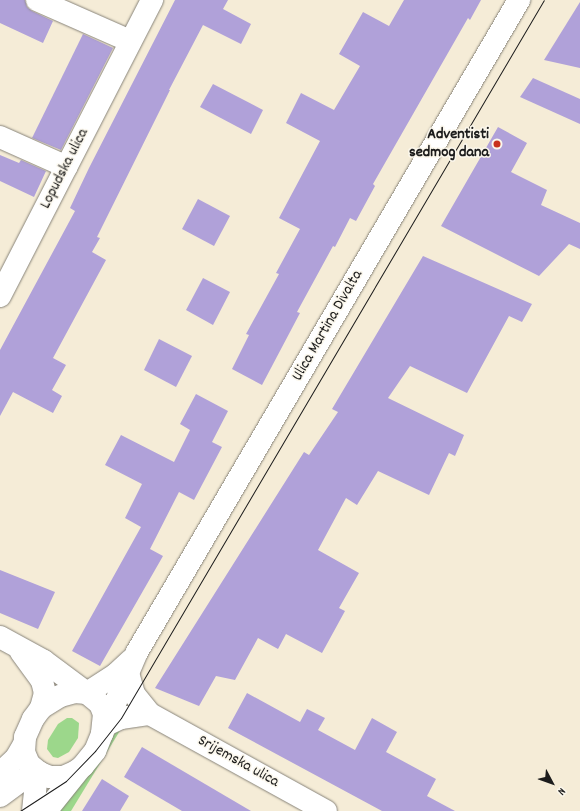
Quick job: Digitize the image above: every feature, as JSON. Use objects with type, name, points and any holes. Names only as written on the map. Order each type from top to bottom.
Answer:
[{"type":"street","points":[[37,0],[130,41]]},
{"type":"street","name":"Lopudska ulica","points":[[0,294],[152,0]]},
{"type":"street","name":"Ulica Martina Divalta","points":[[104,730],[137,652],[519,0]]},
{"type":"street","points":[[0,137],[66,167]]},
{"type":"street","points":[[9,643],[44,660],[100,704],[104,714],[104,730],[95,751],[46,811]]},
{"type":"street","points":[[0,773],[16,758],[24,744],[28,728],[41,708],[45,693],[42,681],[9,643]]},
{"type":"street","name":"Ulica Martina Divalta","points":[[87,693],[116,674],[137,652]]},
{"type":"street","name":"Srijemska ulica","points":[[128,673],[134,694],[150,714],[326,811]]},
{"type":"street","points":[[41,708],[60,696],[75,692],[87,693]]},
{"type":"street","points":[[104,730],[121,718],[150,714]]},
{"type":"street","points":[[24,744],[26,759],[36,772],[50,777],[63,777],[75,772],[83,766]]},
{"type":"street","points":[[0,796],[36,772]]},
{"type":"street","points":[[33,811],[36,772]]},
{"type":"green space","points":[[67,718],[72,718],[79,723],[78,738],[69,752],[58,758],[53,757],[47,749],[48,740],[58,724]]},
{"type":"green space","points":[[119,728],[121,729],[71,811],[55,811]]},
{"type":"building","points":[[0,0],[25,0],[27,7],[32,11],[53,21],[43,43],[0,23]]},
{"type":"building","points":[[175,0],[228,0],[223,9],[251,24],[241,44],[203,25],[169,90],[97,237],[100,238],[92,252],[106,260],[53,358],[66,365],[52,390],[62,396],[53,413],[13,392],[0,416],[0,350],[75,211],[70,208]]},
{"type":"building","points":[[404,0],[481,0],[470,20],[468,18],[373,184],[375,186],[356,221],[350,218],[335,247],[333,246],[297,312],[300,313],[262,385],[232,369],[249,335],[246,334],[279,274],[276,273],[300,229],[279,218],[320,141],[286,123],[301,93],[334,110],[360,66],[339,54],[363,12],[389,26]]},
{"type":"building","points":[[580,2],[580,68],[544,60]]},
{"type":"building","points":[[83,34],[113,48],[61,150],[32,138]]},
{"type":"building","points":[[533,78],[580,99],[580,124],[520,97]]},
{"type":"building","points":[[213,84],[263,110],[251,134],[200,107]]},
{"type":"building","points":[[498,127],[527,143],[511,172],[547,190],[541,205],[580,223],[580,249],[569,244],[539,276],[441,226]]},
{"type":"building","points":[[0,155],[19,163],[21,160],[46,171],[34,197],[0,181]]},
{"type":"building","points":[[198,199],[230,216],[214,246],[182,229]]},
{"type":"building","points":[[423,256],[532,304],[522,322],[509,316],[467,393],[410,366],[388,398],[464,435],[455,456],[449,453],[429,495],[378,471],[357,505],[346,498],[318,550],[359,573],[339,608],[345,611],[322,653],[286,634],[278,649],[258,638],[235,680],[216,676],[199,706],[155,688],[304,452],[309,455],[338,412],[332,409]]},
{"type":"building","points":[[203,278],[230,292],[213,325],[186,310]]},
{"type":"building","points":[[159,339],[192,356],[176,387],[144,370]]},
{"type":"building","points":[[196,394],[228,411],[212,442],[222,447],[194,500],[179,492],[150,549],[163,556],[100,666],[72,651],[141,527],[125,518],[142,484],[105,465],[121,435],[174,462],[190,430],[180,424]]},
{"type":"building","points":[[0,570],[55,592],[38,629],[0,613]]},
{"type":"building","points":[[247,693],[300,722],[307,709],[325,718],[318,730],[355,750],[372,718],[397,732],[386,752],[436,779],[427,796],[455,811],[382,811],[228,728]]},
{"type":"building","points":[[142,747],[251,811],[182,811],[124,777]]},
{"type":"building","points":[[102,779],[129,796],[120,811],[82,811]]},
{"type":"tram line","points":[[20,811],[66,781],[95,751],[121,718],[544,0]]},
{"type":"place","name":"Adventisti sedmog dana","points":[[497,144]]}]
